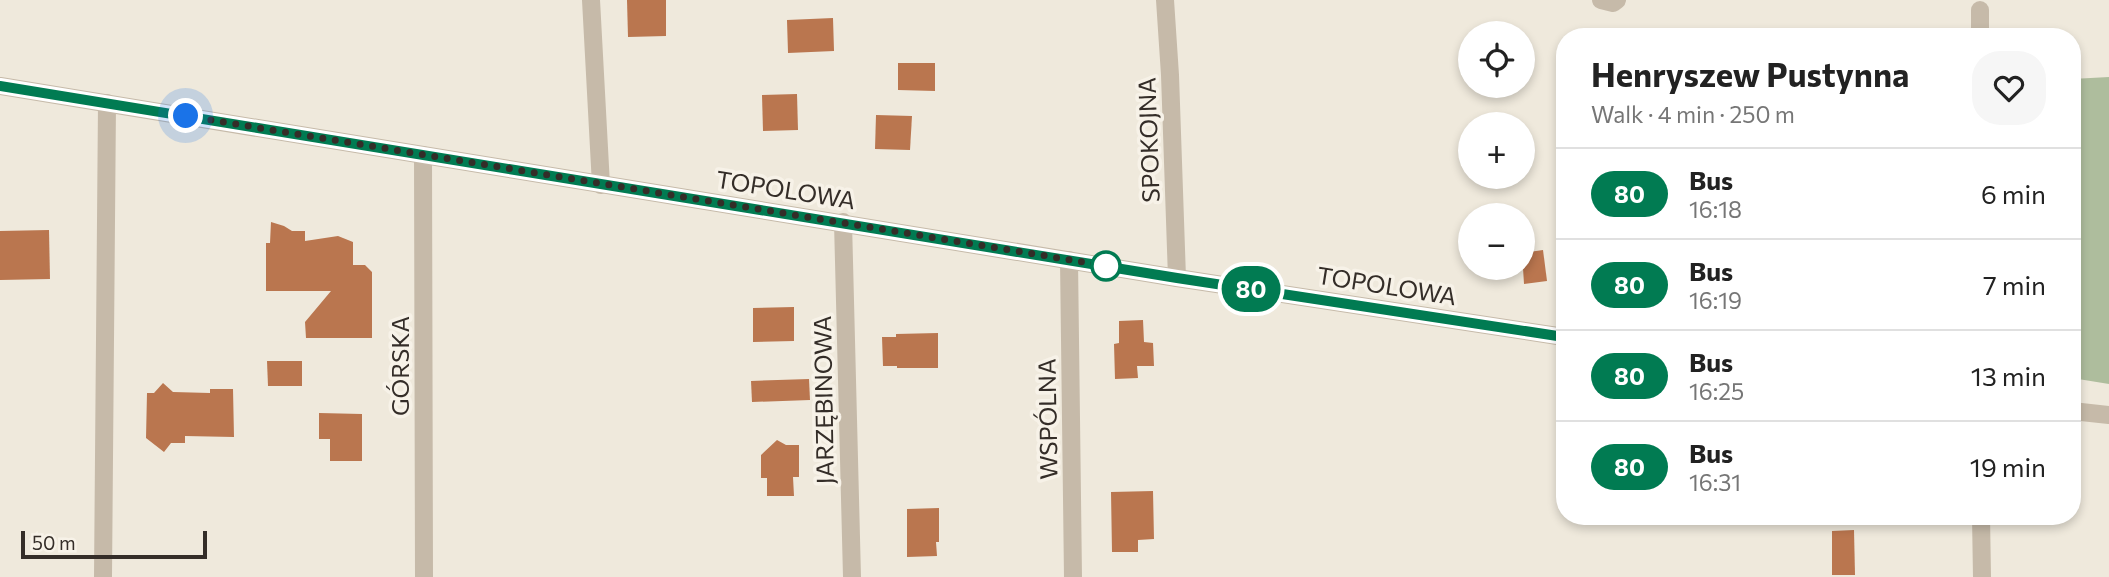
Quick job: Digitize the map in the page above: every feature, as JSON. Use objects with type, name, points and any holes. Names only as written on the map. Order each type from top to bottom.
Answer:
[{"type":"street","points":[[591,0],[601,185]]},
{"type":"street","name":"SPOKOJNA","points":[[1165,0],[1171,75],[1177,278]]},
{"type":"street","points":[[1980,9],[1980,28]]},
{"type":"street","name":"TOPOLOWA","points":[[0,86],[1177,278],[1556,336]]},
{"type":"street","points":[[103,577],[107,103]]},
{"type":"street","name":"GÓRSKA","points":[[423,155],[424,577]]},
{"type":"street","name":"JARZĘBINOWA","points":[[843,222],[852,577]]},
{"type":"street","name":"WSPÓLNA","points":[[1069,260],[1073,577]]},
{"type":"street","points":[[2081,412],[2109,415]]},
{"type":"street","points":[[1981,525],[1982,577]]},
{"type":"green space","points":[[2109,77],[2109,384],[2081,379],[2081,79]]},
{"type":"building","points":[[627,0],[666,0],[666,36],[628,37]]},
{"type":"building","points":[[833,18],[834,51],[788,53],[787,20]]},
{"type":"building","points":[[898,63],[935,63],[935,91],[898,90]]},
{"type":"building","points":[[797,94],[798,130],[763,131],[762,95]]},
{"type":"building","points":[[876,115],[912,116],[910,150],[875,149]]},
{"type":"building","points":[[271,222],[292,231],[305,231],[305,241],[338,236],[353,242],[353,265],[365,265],[372,272],[372,338],[306,338],[305,322],[331,291],[266,291],[266,243],[270,243]]},
{"type":"building","points":[[49,230],[50,279],[0,280],[0,231]]},
{"type":"building","points":[[1543,250],[1547,281],[1524,284],[1524,280],[1535,280],[1535,251]]},
{"type":"building","points":[[794,307],[794,341],[753,342],[753,308]]},
{"type":"building","points":[[1143,320],[1144,342],[1153,343],[1154,366],[1137,366],[1138,378],[1115,379],[1114,344],[1119,343],[1119,321]]},
{"type":"building","points":[[938,333],[938,368],[883,366],[882,337]]},
{"type":"building","points":[[267,361],[302,361],[302,386],[268,386]]},
{"type":"building","points":[[809,379],[810,400],[752,402],[751,381]]},
{"type":"building","points":[[163,383],[173,392],[210,393],[210,389],[233,389],[234,437],[185,436],[185,443],[171,443],[164,452],[146,438],[147,393],[154,393]]},
{"type":"building","points":[[319,413],[362,414],[362,461],[330,461],[330,439],[319,439]]},
{"type":"building","points":[[777,440],[786,445],[799,445],[799,477],[793,477],[794,496],[767,496],[767,478],[761,478],[761,455]]},
{"type":"building","points":[[1153,491],[1154,539],[1138,540],[1138,552],[1112,552],[1111,492]]},
{"type":"building","points":[[939,508],[937,556],[907,557],[907,509]]},
{"type":"building","points":[[1854,530],[1855,575],[1832,575],[1832,531]]},
{"type":"bus line","name":"80","points":[[0,86],[1177,278],[1556,336]]},
{"type":"route","points":[[186,116],[1106,266]]}]
